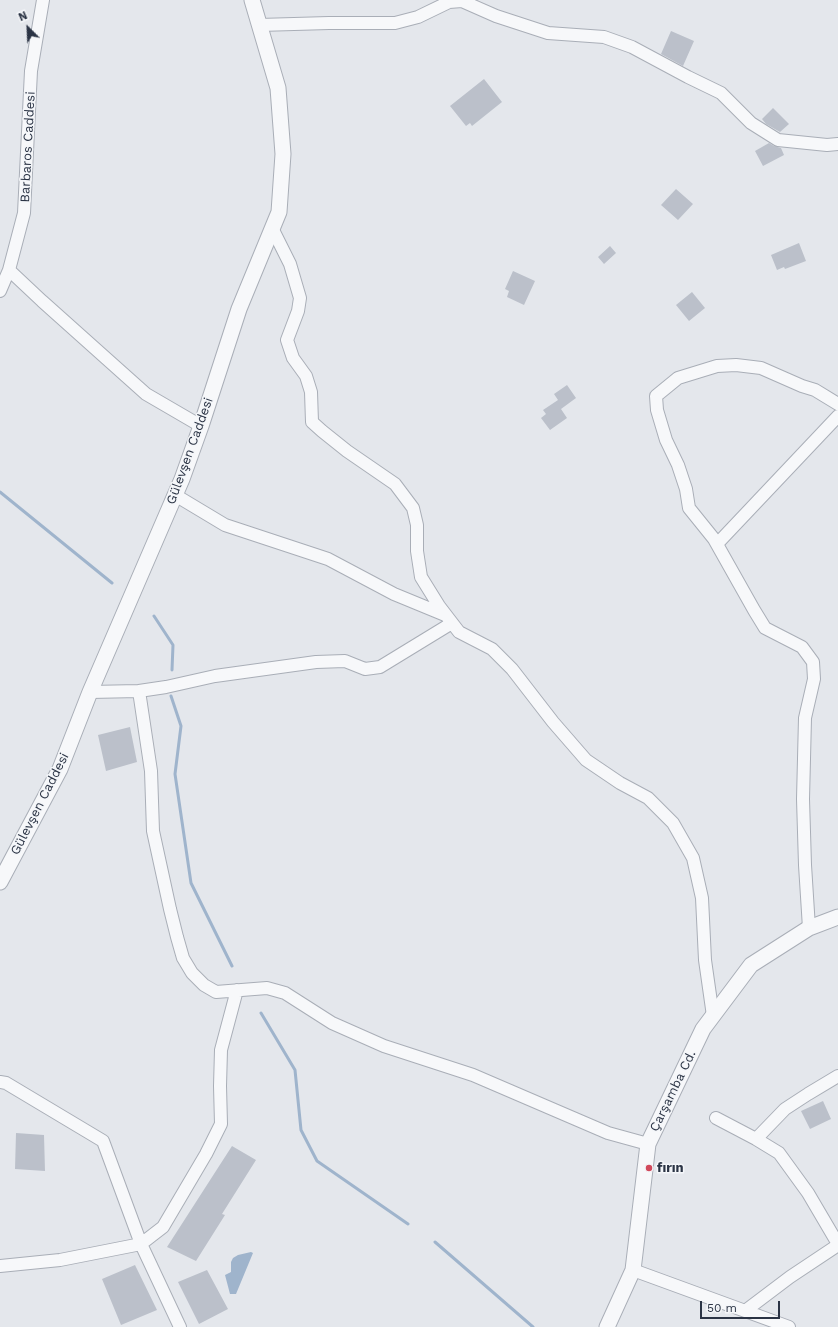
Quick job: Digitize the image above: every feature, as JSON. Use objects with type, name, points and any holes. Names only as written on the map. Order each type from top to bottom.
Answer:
[{"type":"street","name":"Barbaros Caddesi","points":[[0,290],[9,270],[24,213],[31,71],[43,0]]},
{"type":"street","name":"Gülevşen Caddesi","points":[[0,882],[60,769],[90,692],[182,479],[239,309],[279,212],[283,154],[278,88],[252,0]]},
{"type":"street","points":[[259,25],[395,23],[418,17],[449,2],[462,1],[496,16],[548,33],[604,37],[632,46],[688,78],[721,93],[751,123],[778,140],[827,145],[838,144]]},
{"type":"street","points":[[272,228],[290,264],[300,298],[298,311],[287,340],[293,358],[306,376],[311,392],[312,422],[322,432],[395,484],[413,508],[417,525],[417,550],[421,578],[458,632],[492,649],[512,670],[553,722],[586,760],[620,783],[648,798],[673,823],[693,858],[702,898],[705,960],[713,1016]]},
{"type":"street","points":[[9,270],[42,302],[146,394],[201,426]]},
{"type":"street","points":[[809,928],[804,865],[803,799],[805,718],[814,679],[813,662],[802,647],[765,628],[717,544],[689,508],[686,489],[678,465],[666,440],[656,396],[678,378],[717,366],[736,365],[761,368],[802,386],[815,390],[838,404]]},
{"type":"street","points":[[717,544],[838,416]]},
{"type":"street","points":[[175,495],[225,525],[328,560],[394,594],[449,619]]},
{"type":"street","points":[[90,692],[139,692],[215,676],[316,662],[344,661],[365,669],[380,668],[449,619]]},
{"type":"street","points":[[139,692],[151,771],[153,831],[173,923],[183,958],[192,973],[204,985],[216,992],[267,988],[285,994],[332,1023],[384,1046],[474,1075],[608,1133],[648,1144]]},
{"type":"street","name":"Çarşamba Cd.","points":[[607,1327],[633,1270],[648,1144],[703,1029],[751,965],[809,928],[838,917]]},
{"type":"street","points":[[0,1266],[60,1260],[141,1244],[163,1227],[206,1154],[221,1124],[221,1050],[237,990]]},
{"type":"street","points":[[756,1139],[785,1109],[838,1076]]},
{"type":"street","points":[[0,1082],[6,1083],[103,1141],[141,1244],[180,1327]]},
{"type":"street","points":[[716,1118],[779,1153],[808,1193],[838,1244],[790,1276],[745,1311]]},
{"type":"street","points":[[633,1270],[789,1327]]},
{"type":"water","points":[[251,1252],[253,1253],[236,1294],[230,1294],[225,1275],[231,1272],[231,1262],[233,1258],[238,1255]]},
{"type":"building","points":[[671,31],[694,41],[683,66],[661,54]]},
{"type":"building","points":[[484,79],[502,102],[472,126],[470,123],[466,126],[450,106]]},
{"type":"building","points":[[773,108],[789,124],[780,132],[766,124],[762,119]]},
{"type":"building","points":[[769,143],[781,148],[784,155],[763,166],[755,151]]},
{"type":"building","points":[[676,189],[693,204],[678,220],[661,205]]},
{"type":"building","points":[[799,243],[806,261],[785,269],[784,267],[777,270],[771,255]]},
{"type":"building","points":[[610,246],[616,253],[604,264],[598,257]]},
{"type":"building","points":[[513,271],[535,281],[524,305],[507,297],[509,291],[505,289]]},
{"type":"building","points":[[692,292],[705,308],[689,321],[676,305]]},
{"type":"building","points":[[567,385],[576,398],[561,409],[567,418],[550,430],[541,418],[546,414],[543,410],[558,400],[554,394]]},
{"type":"building","points":[[130,727],[137,762],[106,771],[98,735]]},
{"type":"building","points":[[823,1101],[831,1119],[810,1129],[801,1111]]},
{"type":"building","points":[[16,1133],[44,1135],[45,1171],[15,1169]]},
{"type":"building","points":[[232,1146],[256,1160],[222,1214],[225,1215],[196,1261],[167,1247]]},
{"type":"building","points":[[135,1265],[157,1310],[121,1325],[102,1279]]},
{"type":"building","points":[[207,1270],[228,1309],[199,1324],[178,1282]]},
{"type":"waterway","points":[[0,492],[112,583]]},
{"type":"waterway","points":[[154,616],[173,645],[172,670]]},
{"type":"waterway","points":[[171,696],[181,726],[175,774],[191,883],[232,966]]},
{"type":"waterway","points":[[261,1013],[295,1070],[301,1130],[317,1161],[408,1224]]},
{"type":"waterway","points":[[435,1242],[533,1327]]},
{"type":"place","name":"fırın","points":[[649,1168]]}]
